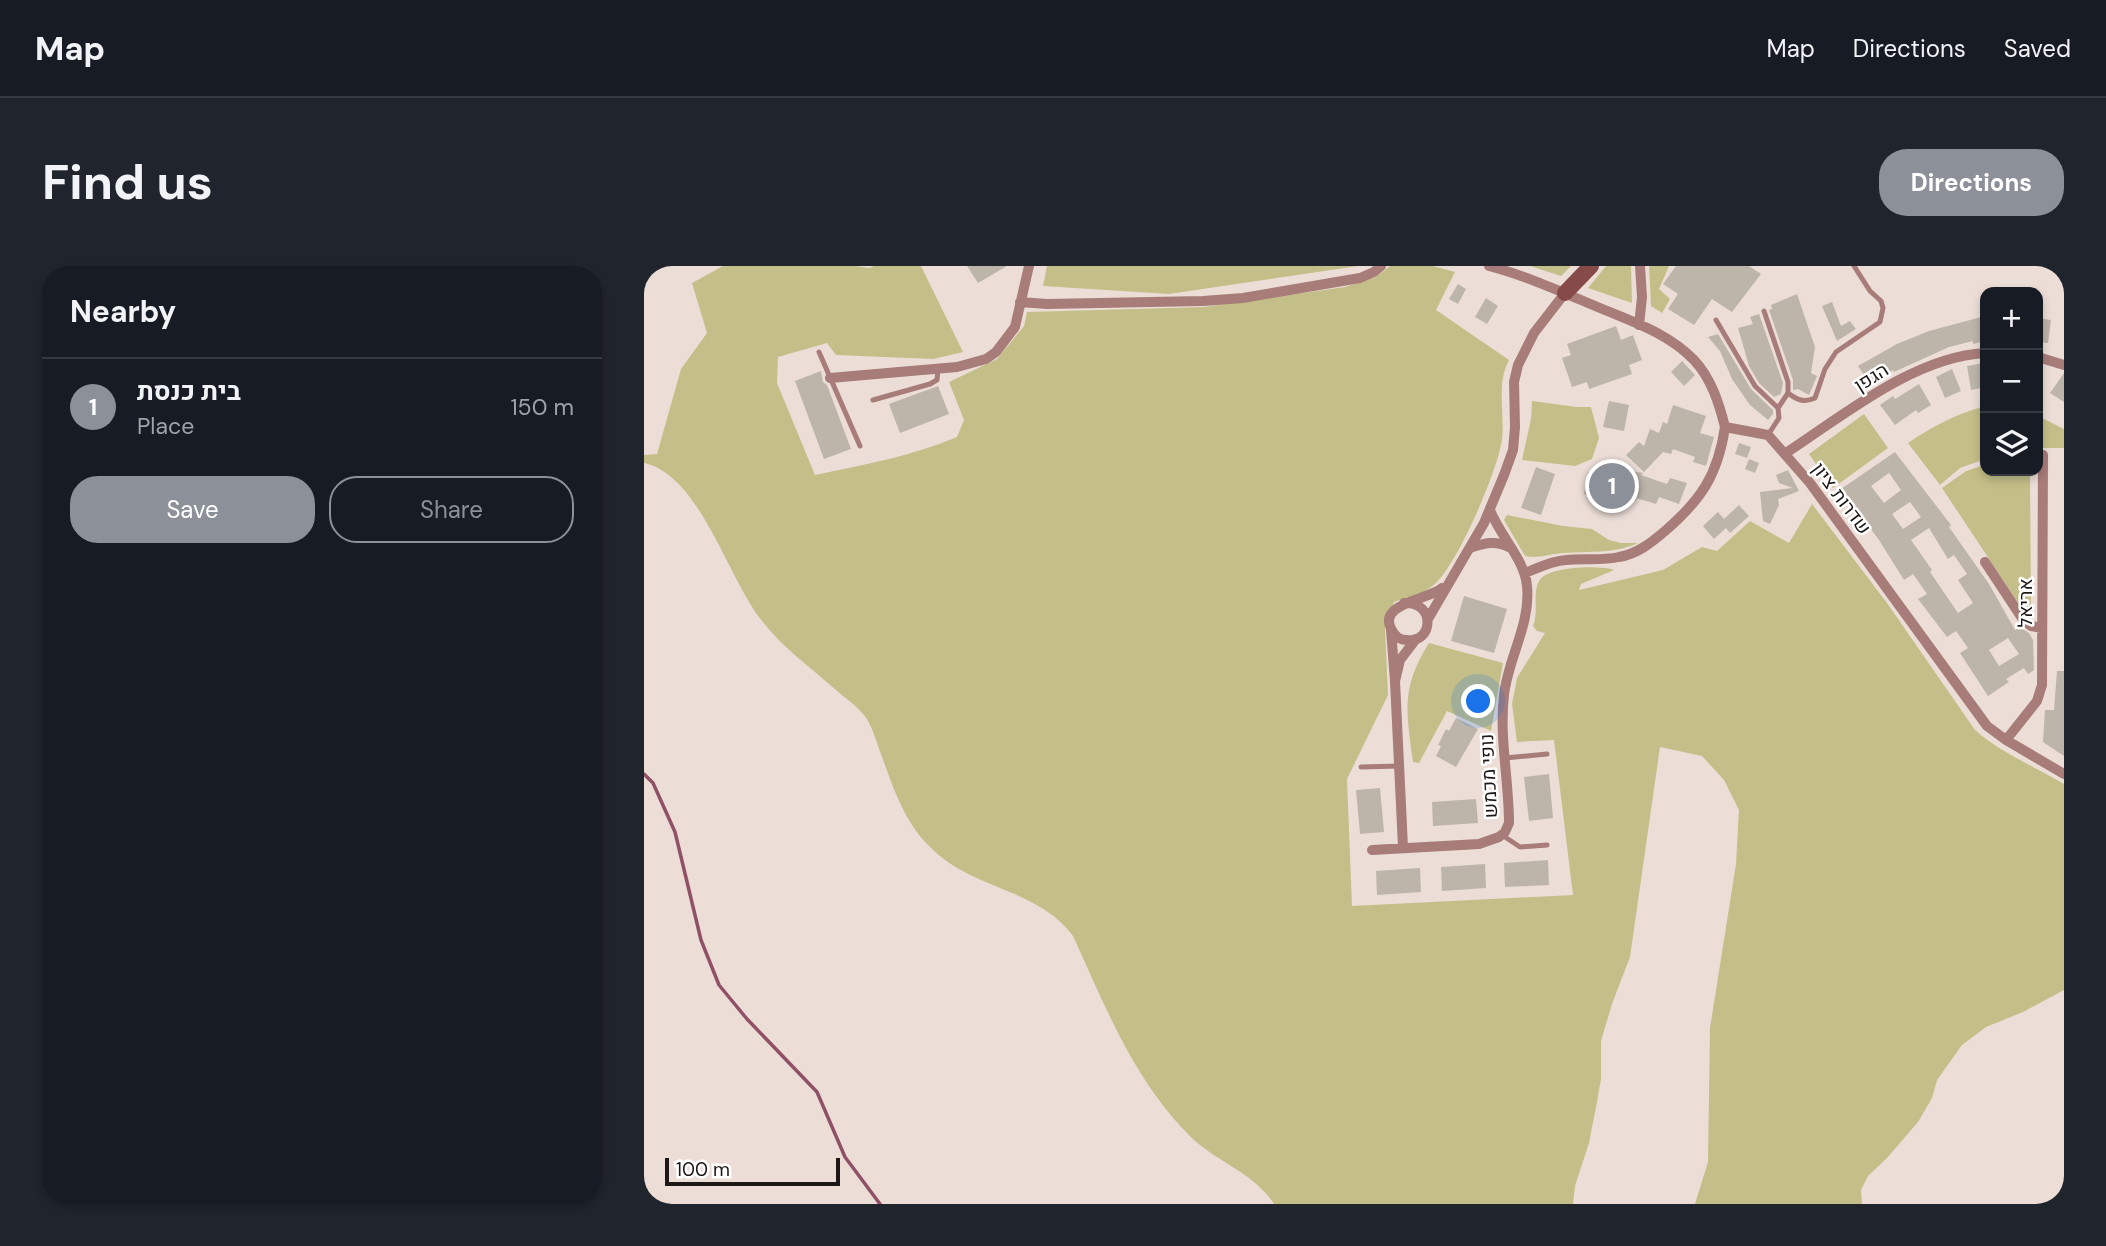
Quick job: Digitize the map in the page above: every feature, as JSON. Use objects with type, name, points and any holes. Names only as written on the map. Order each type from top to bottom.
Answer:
[{"type":"street","points":[[831,378],[973,364],[996,352],[1015,327],[1029,266]]},
{"type":"street","points":[[1020,302],[1159,303],[1243,298],[1360,278],[1381,266]]},
{"type":"street","points":[[1489,266],[1565,293],[1663,336],[1695,361],[1710,383],[1725,427],[1719,458],[1699,499],[1642,549],[1607,559],[1563,560],[1525,573]]},
{"type":"street","points":[[1395,681],[1400,660],[1416,639],[1426,631],[1428,619],[1447,583],[1490,510],[1513,450],[1514,382],[1518,365],[1534,334],[1565,293],[1591,266]]},
{"type":"street","points":[[1639,325],[1642,297],[1640,266]]},
{"type":"street","name":"הגפן","points":[[1786,453],[1922,368],[1949,358],[1980,354]]},
{"type":"street","points":[[2043,358],[2064,365]]},
{"type":"street","points":[[1725,427],[1768,435]]},
{"type":"street","name":"שדרות ציון","points":[[1768,435],[1810,484],[1980,718],[2006,740],[2064,774]]},
{"type":"street","name":"אריאל","points":[[2006,740],[2032,708],[2042,685],[2043,476]]},
{"type":"street","name":"נופי מכמש","points":[[1373,850],[1479,844],[1502,835],[1509,823],[1502,709],[1504,691],[1527,613],[1527,586],[1525,573],[1490,510]]},
{"type":"street","points":[[1470,548],[1493,543],[1502,543],[1509,547]]},
{"type":"street","points":[[1985,562],[2024,621],[2031,626],[2042,628]]},
{"type":"street","points":[[1403,848],[1390,621],[1394,609],[1438,592],[1447,583]]},
{"type":"street","points":[[1404,603],[1411,602],[1422,608],[1428,619]]},
{"type":"street","points":[[1390,627],[1403,640],[1416,639]]},
{"type":"lane","points":[[1788,393],[1807,402],[1815,398],[1825,369],[1836,352],[1880,322],[1883,309],[1881,301],[1870,291],[1854,266]]},
{"type":"lane","points":[[1764,312],[1780,355],[1788,393],[1778,408],[1779,418],[1768,435]]},
{"type":"lane","points":[[1716,320],[1755,386],[1778,408]]},
{"type":"lane","points":[[819,352],[860,446]]},
{"type":"lane","points":[[873,400],[930,384],[937,380],[938,369]]},
{"type":"lane","points":[[1505,758],[1546,754]]},
{"type":"lane","points":[[1361,768],[1399,766]]},
{"type":"lane","points":[[1502,835],[1520,847],[1547,845]]},
{"type":"shaded area","points":[[723,266],[921,266],[963,352],[933,359],[836,355],[827,343],[778,357],[777,383],[815,475],[905,455],[957,437],[964,420],[949,382],[997,359],[1024,326],[1027,312],[1204,307],[1345,287],[1376,277],[1390,266],[1433,266],[1455,272],[1436,310],[1509,360],[1502,389],[1502,440],[1493,472],[1456,554],[1437,582],[1427,590],[1394,602],[1385,628],[1388,695],[1347,779],[1352,906],[1573,895],[1554,740],[1517,742],[1512,704],[1517,678],[1545,633],[1537,631],[1533,626],[1539,581],[1552,572],[1563,570],[1586,567],[1614,570],[1581,584],[1579,590],[1663,570],[1702,547],[1717,551],[1750,521],[1789,543],[1812,504],[1887,603],[1975,730],[2007,752],[2064,784],[2064,990],[2023,1012],[1986,1027],[1962,1045],[1937,1080],[1932,1098],[1918,1122],[1868,1176],[1861,1190],[1862,1204],[1695,1204],[1708,1162],[1710,1028],[1736,864],[1739,810],[1724,780],[1702,756],[1660,747],[1630,957],[1601,1041],[1601,1079],[1589,1143],[1575,1186],[1573,1204],[1274,1204],[1256,1183],[1209,1152],[1188,1134],[1151,1089],[1109,1015],[1073,936],[1059,920],[1023,898],[965,872],[947,861],[921,837],[900,804],[872,728],[864,715],[770,631],[749,603],[697,507],[664,472],[644,463],[644,455],[657,454],[681,369],[707,333],[692,283]]},
{"type":"shaded area","points":[[1047,266],[1358,266],[1169,294],[1043,286]]},
{"type":"shaded area","points":[[1530,266],[1571,266],[1561,276]]},
{"type":"shaded area","points":[[1606,266],[1631,266],[1632,303],[1588,288]]},
{"type":"shaded area","points":[[1649,266],[1669,266],[1659,289],[1670,299],[1662,313],[1651,306]]},
{"type":"shaded area","points":[[1532,401],[1591,407],[1599,438],[1592,459],[1575,466],[1522,460]]},
{"type":"shaded area","points":[[1980,408],[1980,461],[1960,468],[1940,485],[1908,443],[1964,413]]},
{"type":"shaded area","points":[[1864,414],[1888,448],[1833,488],[1809,454]]},
{"type":"shaded area","points":[[2043,418],[2064,429],[2064,448],[2043,448]]},
{"type":"shaded area","points":[[1980,467],[1980,476],[2030,476],[2031,617],[2025,613],[1942,488],[1966,471]]},
{"type":"shaded area","points":[[1507,515],[1592,529],[1609,540],[1638,543],[1611,550],[1525,556],[1504,520]]},
{"type":"shaded area","points":[[1429,643],[1503,663],[1491,731],[1447,711],[1419,763],[1413,762],[1408,700],[1414,673]]},
{"type":"building","points":[[967,266],[1007,266],[978,283]]},
{"type":"building","points":[[1676,266],[1749,266],[1761,274],[1732,312],[1712,299],[1694,325],[1668,309],[1678,294],[1663,284]]},
{"type":"building","points":[[1458,284],[1466,289],[1458,304],[1449,299]]},
{"type":"building","points":[[1797,294],[1815,347],[1811,373],[1817,376],[1809,395],[1798,389],[1793,390],[1793,380],[1769,310],[1772,309],[1771,305]]},
{"type":"building","points":[[1486,298],[1498,306],[1487,324],[1475,317]]},
{"type":"building","points":[[1832,302],[1841,326],[1850,321],[1856,329],[1837,341],[1822,306]]},
{"type":"building","points":[[1759,314],[1783,383],[1781,394],[1774,397],[1759,383],[1749,366],[1738,328],[1753,324],[1750,317]]},
{"type":"building","points":[[1980,317],[1980,342],[1973,344],[1973,341],[1949,347],[1894,372],[1893,370],[1871,385],[1858,366],[1897,344],[1929,331]]},
{"type":"building","points":[[2043,319],[2051,320],[2048,343],[2043,342]]},
{"type":"building","points":[[1616,326],[1621,340],[1633,335],[1642,360],[1629,365],[1632,374],[1589,389],[1587,382],[1572,387],[1562,358],[1571,355],[1567,344]]},
{"type":"building","points":[[1718,334],[1751,389],[1773,410],[1768,420],[1750,405],[1732,379],[1720,351],[1708,337]]},
{"type":"building","points":[[1682,361],[1695,375],[1684,386],[1671,372]]},
{"type":"building","points":[[1980,364],[1980,388],[1971,390],[1967,366]]},
{"type":"building","points":[[1952,369],[1961,391],[1945,398],[1936,377]]},
{"type":"building","points":[[821,371],[851,449],[824,459],[795,381]]},
{"type":"building","points":[[2064,373],[2064,402],[2050,393]]},
{"type":"building","points":[[1919,384],[1931,405],[1918,413],[1916,410],[1895,425],[1880,405]]},
{"type":"building","points":[[938,386],[949,414],[900,433],[889,404]]},
{"type":"building","points":[[1609,401],[1629,405],[1624,431],[1603,427]]},
{"type":"building","points":[[1673,405],[1706,416],[1700,433],[1714,437],[1706,466],[1693,462],[1695,457],[1673,449],[1671,454],[1663,452],[1644,472],[1626,455],[1639,442],[1644,446],[1650,429],[1659,433],[1663,422],[1667,424]]},
{"type":"building","points":[[1739,443],[1751,447],[1747,458],[1735,454]]},
{"type":"building","points":[[1895,452],[1951,525],[1949,527],[1989,584],[2015,630],[2019,627],[2029,633],[2033,640],[2034,670],[2028,674],[2024,668],[2006,679],[2009,682],[1988,696],[1960,653],[1968,648],[1956,631],[1947,637],[1918,599],[1927,594],[1913,574],[1904,580],[1879,540],[1841,489]],"holes":[[[1889,473],[1901,490],[1884,503],[1871,486]],[[1910,502],[1921,517],[1903,529],[1892,514]],[[1929,528],[1948,559],[1954,555],[1967,574],[1958,580],[1973,603],[1958,613],[1911,540]],[[2008,638],[2019,654],[1999,666],[1989,650]]]},
{"type":"building","points":[[1749,459],[1759,463],[1755,473],[1745,469]]},
{"type":"building","points":[[1603,466],[1643,473],[1641,475],[1667,484],[1670,478],[1687,483],[1679,504],[1659,497],[1656,504],[1636,498],[1636,501],[1621,498],[1619,507],[1596,503],[1597,496],[1584,494],[1588,472],[1601,475]]},
{"type":"building","points":[[1536,467],[1555,474],[1541,515],[1521,508]]},
{"type":"building","points":[[1788,470],[1799,491],[1778,499],[1779,505],[1770,524],[1763,521],[1760,492],[1793,488],[1779,483],[1776,475]]},
{"type":"building","points":[[1739,505],[1749,516],[1730,533],[1726,528],[1714,539],[1703,526],[1718,512],[1724,519]]},
{"type":"building","points":[[1464,596],[1507,609],[1494,653],[1451,641]]},
{"type":"building","points":[[2057,671],[2064,671],[2064,756],[2043,742],[2045,710],[2054,710]]},
{"type":"building","points":[[1456,718],[1478,729],[1456,767],[1436,756],[1446,729],[1449,731]]},
{"type":"building","points":[[1549,774],[1553,818],[1529,821],[1524,777]]},
{"type":"building","points":[[1380,788],[1384,832],[1360,834],[1356,790]]},
{"type":"building","points":[[1476,799],[1478,823],[1433,826],[1432,802]]},
{"type":"building","points":[[1548,860],[1549,885],[1505,887],[1504,863]]},
{"type":"building","points":[[1485,864],[1486,888],[1442,891],[1441,867]]},
{"type":"building","points":[[1420,868],[1421,892],[1377,895],[1376,871]]},
{"type":"waterway","points":[[644,774],[653,783],[675,832],[701,940],[719,985],[747,1019],[817,1092],[845,1157],[880,1204]]},
{"type":"place","name":"בית כנסת","points":[[1612,486]]}]
